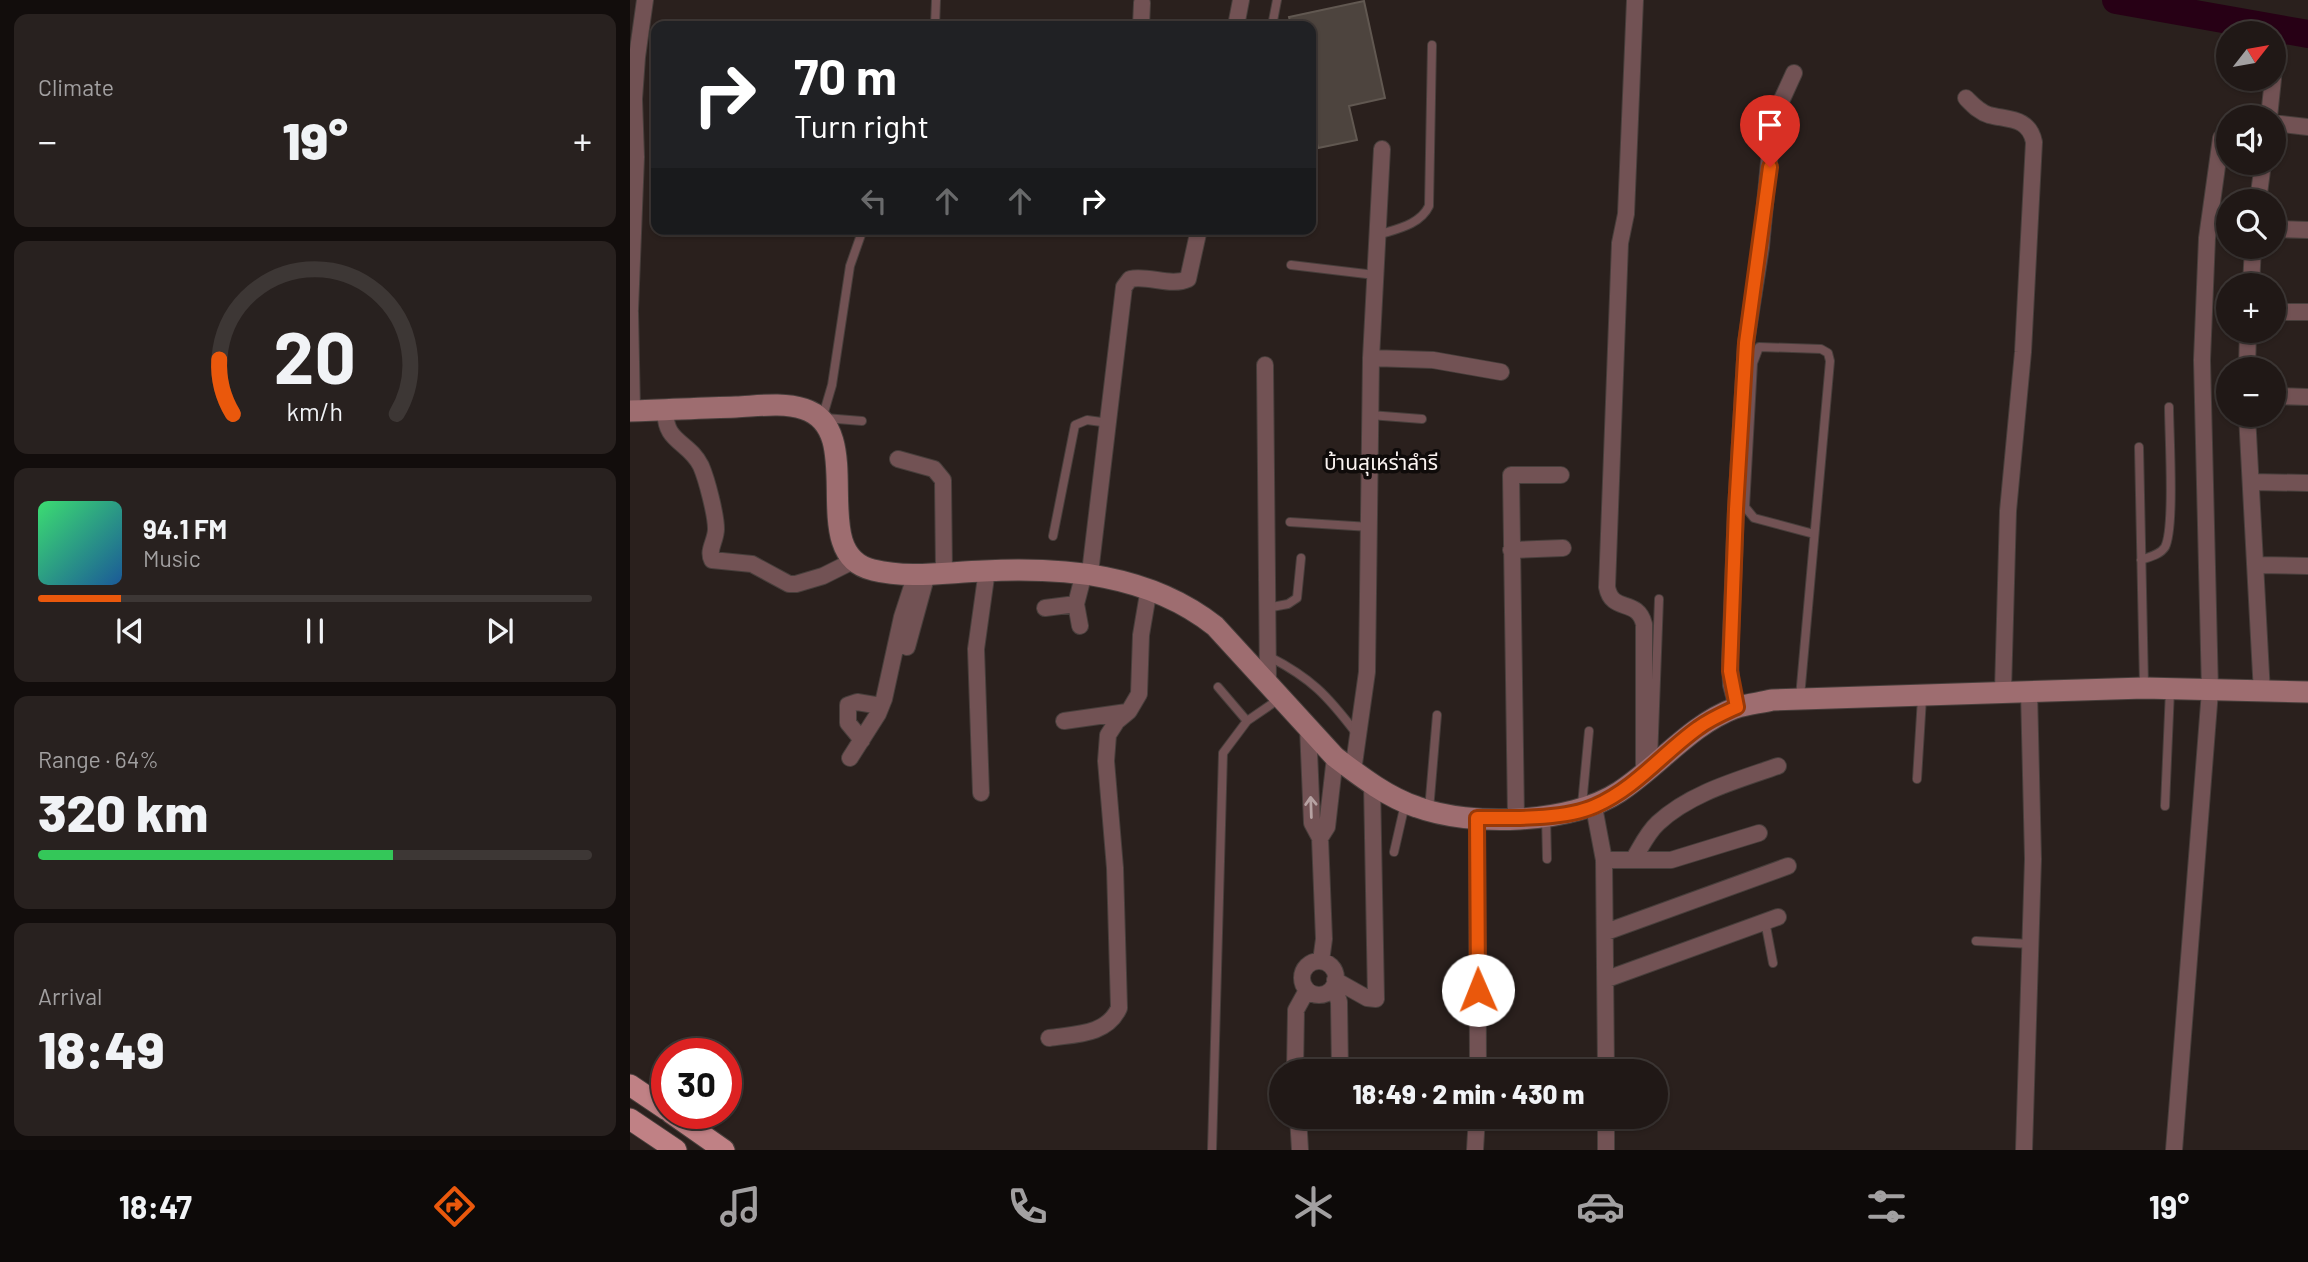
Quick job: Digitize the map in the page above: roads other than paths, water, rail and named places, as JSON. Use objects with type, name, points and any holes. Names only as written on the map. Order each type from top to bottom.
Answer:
[{"type":"main road","points":[[630,1085],[651,1100]]},
{"type":"main road","points":[[630,1119],[676,1150]]},
{"type":"main road","points":[[694,1129],[724,1150]]},
{"type":"street","points":[[645,0],[634,99],[636,157],[630,311],[631,411],[779,405],[806,409],[823,421],[831,435],[836,451],[838,530],[843,547],[855,560],[871,570],[929,574],[987,570],[1087,573],[1149,588],[1206,618],[1335,757],[1371,783],[1405,802],[1429,811],[1477,818],[1546,815],[1587,808],[1649,771],[1698,727],[1737,707],[1772,700],[2144,688],[2308,692]]},
{"type":"street","points":[[1237,21],[1241,0]]},
{"type":"street","points":[[1635,0],[1626,214],[1620,243],[1607,587],[1609,597],[1614,602],[1635,608],[1642,614],[1649,771]]},
{"type":"street","points":[[1141,21],[1142,3]]},
{"type":"street","points":[[1737,707],[1731,685],[1730,660],[1746,343],[1761,247],[1773,119],[1794,72]]},
{"type":"street","points":[[1966,98],[1976,108],[1988,114],[2026,125],[2032,131],[2034,142],[2023,352],[2008,511],[2003,691]]},
{"type":"street","points":[[2286,124],[2308,127]]},
{"type":"street","points":[[1353,771],[1360,738],[1367,672],[1371,358],[1382,149]]},
{"type":"street","points":[[2174,1150],[2210,691],[2202,360],[2207,239],[2216,174]]},
{"type":"street","points":[[2286,229],[2308,230]]},
{"type":"street","points":[[1080,626],[1076,604],[1087,573],[1109,423],[1124,287],[1130,279],[1141,276],[1180,283],[1188,279],[1198,235]]},
{"type":"street","points":[[2286,312],[2308,312]]},
{"type":"street","points":[[1371,358],[1433,360],[1502,372]]},
{"type":"street","points":[[1265,365],[1268,656],[1275,690]]},
{"type":"street","points":[[2286,396],[2308,397]]},
{"type":"street","points":[[666,410],[665,424],[670,433],[697,459],[705,477],[716,527],[709,553],[712,560],[761,567],[789,584],[823,576],[855,560]]},
{"type":"street","points":[[2248,427],[2262,692]]},
{"type":"street","points":[[898,459],[934,469],[943,480],[929,574],[907,647]]},
{"type":"street","points":[[1516,817],[1511,475],[1561,475]]},
{"type":"street","points":[[2251,482],[2308,483]]},
{"type":"street","points":[[1511,550],[1563,548]]},
{"type":"street","points":[[2255,565],[2308,566]]},
{"type":"street","points":[[981,793],[976,649],[987,570]]},
{"type":"street","points":[[850,758],[881,706],[902,617],[929,574]]},
{"type":"street","points":[[1049,1038],[1084,1034],[1104,1026],[1115,1018],[1119,1007],[1115,867],[1106,761],[1108,735],[1117,720],[1136,702],[1140,682],[1141,635],[1149,588]]},
{"type":"street","points":[[1045,608],[1076,604]]},
{"type":"street","points":[[2024,1150],[2033,859],[2029,691]]},
{"type":"street","points":[[862,740],[848,723],[848,705],[857,702],[881,706]]},
{"type":"street","points":[[1064,721],[1129,711]]},
{"type":"street","points":[[1308,727],[1311,823],[1320,838],[1324,939],[1321,961]]},
{"type":"street","points":[[1320,838],[1327,827],[1335,757]]},
{"type":"street","points":[[1633,860],[1652,830],[1681,807],[1728,783],[1778,766]]},
{"type":"street","points":[[1335,983],[1367,998],[1376,999],[1371,783]]},
{"type":"street","points":[[1587,808],[1604,860],[1606,1059]]},
{"type":"street","points":[[1477,818],[1478,1059]]},
{"type":"street","points":[[1604,860],[1671,860],[1759,833]]},
{"type":"street","points":[[1606,932],[1788,866]]},
{"type":"street","points":[[1607,979],[1772,919]]},
{"type":"street","points":[[1335,983],[1330,991],[1318,996],[1307,990],[1302,981],[1303,971],[1311,964],[1321,961],[1332,968],[1339,1002],[1340,1059]]},
{"type":"street","points":[[1295,1059],[1296,1010],[1307,990]]},
{"type":"street","points":[[1299,1129],[1300,1150]]},
{"type":"street","points":[[1475,1150],[1476,1129]]},
{"type":"street","points":[[1606,1129],[1606,1150]]},
{"type":"lane","points":[[935,21],[936,0]]},
{"type":"lane","points":[[1273,21],[1277,0]]},
{"type":"lane","points":[[1378,235],[1415,222],[1425,215],[1429,206],[1432,45]]},
{"type":"lane","points":[[861,235],[850,266],[832,385],[823,421],[862,421]]},
{"type":"lane","points":[[1290,265],[1375,275]]},
{"type":"lane","points":[[1800,699],[1830,361],[1828,353],[1821,349],[1759,347],[1754,354],[1753,363],[1745,507],[1754,518],[1814,534]]},
{"type":"lane","points":[[2141,560],[2160,553],[2167,540],[2171,485],[2169,407]]},
{"type":"lane","points":[[1370,415],[1422,419]]},
{"type":"lane","points":[[1054,536],[1075,425],[1087,420],[1109,423]]},
{"type":"lane","points":[[2139,447],[2144,688]]},
{"type":"lane","points":[[1290,522],[1370,527]]},
{"type":"lane","points":[[1267,608],[1288,604],[1297,598],[1301,558]]},
{"type":"lane","points":[[1649,771],[1659,599]]},
{"type":"lane","points":[[1268,656],[1301,673],[1319,688],[1360,738]]},
{"type":"lane","points":[[1218,687],[1247,721]]},
{"type":"lane","points":[[2165,806],[2170,689]]},
{"type":"lane","points":[[1212,1150],[1223,753],[1275,690]]},
{"type":"lane","points":[[1917,779],[1922,694]]},
{"type":"lane","points":[[1429,811],[1437,715]]},
{"type":"lane","points":[[1587,808],[1589,731]]},
{"type":"lane","points":[[1394,852],[1405,802]]},
{"type":"lane","points":[[1546,815],[1547,859]]},
{"type":"lane","points":[[1772,919],[1773,963]]},
{"type":"lane","points":[[1976,941],[2031,944]]},
{"type":"waterway","points":[[2116,0],[2308,34]]},
{"type":"district","name":"บ้านสุเหร่าลำรี","points":[[1381,463]]}]
